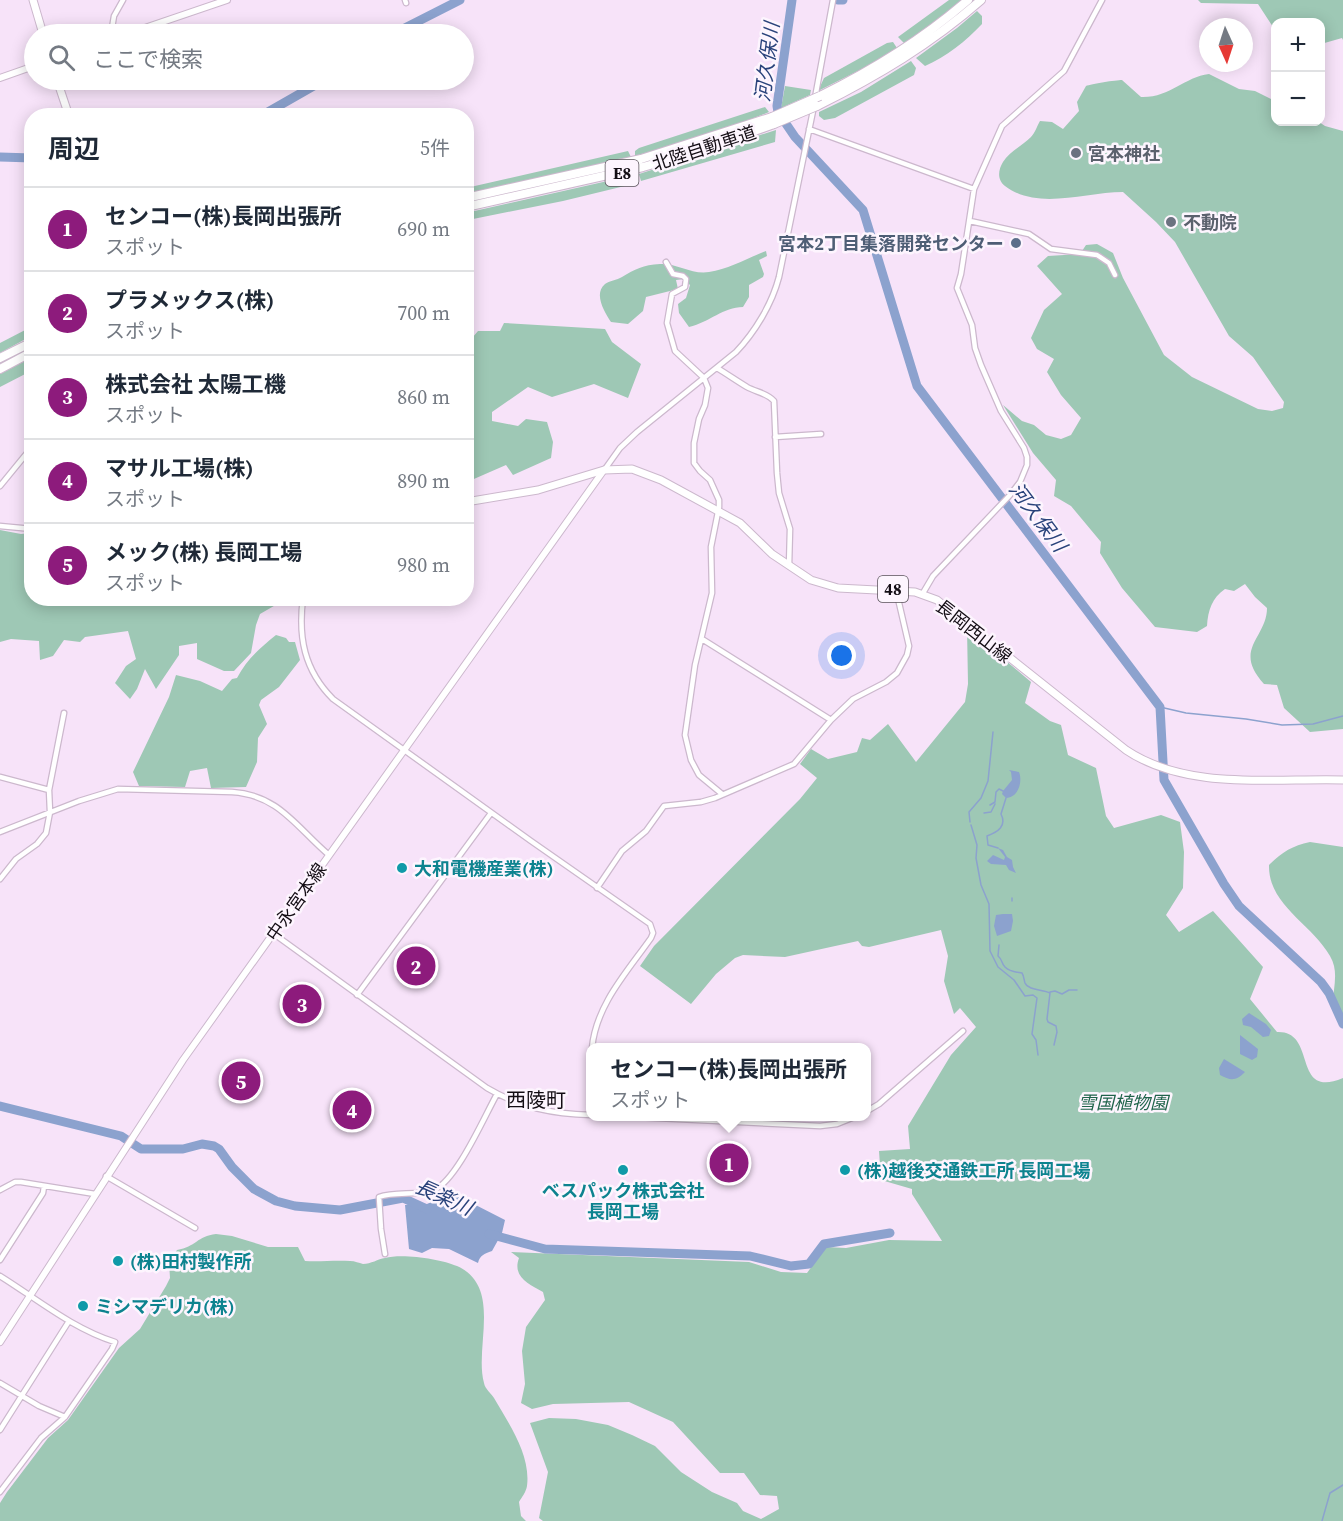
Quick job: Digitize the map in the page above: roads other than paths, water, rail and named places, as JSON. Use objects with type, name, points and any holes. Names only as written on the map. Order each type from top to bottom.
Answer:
[{"type":"highway","name":"北陸自動車道","points":[[474,205],[643,167],[699,151],[773,121],[901,50],[940,24],[968,0]]},
{"type":"highway","name":"北陸自動車道","points":[[474,196],[640,159],[817,106],[876,76],[939,35],[981,0]]},
{"type":"highway","points":[[0,358],[24,346]]},
{"type":"highway","points":[[0,369],[24,356]]},
{"type":"main road","points":[[33,0],[41,24]]},
{"type":"main road","points":[[156,24],[227,0]]},
{"type":"main road","points":[[0,78],[24,70]]},
{"type":"main road","points":[[60,90],[66,108]]},
{"type":"main road","name":"長岡西山線","points":[[474,501],[538,490],[604,470],[624,468],[641,472],[661,480],[740,523],[789,566],[811,580],[838,588],[923,593],[946,606],[1027,673],[1145,763],[1187,775],[1281,781],[1343,780]]},
{"type":"main road","name":"中永宮本線","points":[[0,1342],[183,1060],[604,470]]},
{"type":"street","points":[[113,24],[114,16],[123,0]]},
{"type":"street","points":[[604,470],[632,436],[741,346],[773,297],[807,144],[832,0]]},
{"type":"street","points":[[923,593],[933,576],[999,507],[1023,477],[1027,457],[1001,411],[981,365],[975,348],[972,326],[957,288],[962,274],[974,189],[1002,126],[1064,71],[1102,0]]},
{"type":"street","points":[[809,129],[974,189]]},
{"type":"street","points":[[970,221],[1029,234],[1051,249],[1097,255],[1109,262],[1115,275]]},
{"type":"street","points":[[666,262],[673,274],[683,276],[686,283],[683,289],[672,294],[667,315],[668,329],[675,351],[704,378],[708,394],[694,443],[696,467],[710,480],[719,500],[711,547],[712,593],[695,665],[685,735],[691,760],[699,775],[722,794]]},
{"type":"street","points":[[717,368],[774,401],[779,493],[790,529],[789,566]]},
{"type":"street","points":[[775,437],[821,434]]},
{"type":"street","points":[[0,486],[24,457]]},
{"type":"street","points":[[0,526],[24,528]]},
{"type":"street","points":[[597,888],[622,851],[646,831],[664,806],[701,802],[794,764],[831,720],[853,699],[886,682],[897,673],[907,655],[909,646],[896,590]]},
{"type":"street","points":[[303,606],[301,633],[305,655],[310,669],[327,693],[650,924],[652,933],[602,1009],[593,1043]]},
{"type":"street","points":[[702,639],[831,720]]},
{"type":"street","points":[[0,879],[16,859],[42,839],[47,829],[50,812],[49,790],[64,712]]},
{"type":"street","points":[[0,777],[49,790]]},
{"type":"street","points":[[0,832],[79,801],[118,789],[246,792],[273,803],[328,855]]},
{"type":"street","points":[[357,995],[492,813]]},
{"type":"street","points":[[274,934],[497,1094],[538,1110],[586,1115]]},
{"type":"street","points":[[871,1109],[963,1031]]},
{"type":"street","points":[[385,1254],[379,1197],[432,1191],[444,1183],[462,1159],[497,1094]]},
{"type":"street","points":[[718,1121],[820,1126],[844,1121]]},
{"type":"street","points":[[106,1176],[195,1228]]},
{"type":"street","points":[[0,1190],[15,1182],[95,1194]]},
{"type":"street","points":[[0,1260],[44,1193],[44,1186]]},
{"type":"street","points":[[0,1276],[69,1321],[98,1337],[115,1342],[65,1417],[41,1438],[0,1492]]},
{"type":"street","points":[[0,1430],[69,1321]]},
{"type":"street","points":[[0,1383],[21,1397],[65,1417]]},
{"type":"water","points":[[1009,770],[1019,772],[1020,780],[1019,789],[1014,795],[1006,798],[1002,794],[1012,780]]},
{"type":"water","points":[[998,848],[1012,860],[1016,873],[1009,870],[1006,865],[991,864],[987,861],[993,855],[1004,860],[1005,857]]},
{"type":"water","points":[[1012,914],[1011,931],[997,936],[994,926],[996,915]]},
{"type":"water","points":[[1249,1013],[1266,1024],[1271,1030],[1269,1036],[1263,1037],[1251,1027],[1243,1025],[1242,1019]]},
{"type":"water","points":[[1240,1035],[1258,1049],[1257,1057],[1252,1060],[1240,1054]]},
{"type":"water","points":[[1224,1059],[1245,1072],[1233,1079],[1220,1075],[1219,1068]]},
{"type":"water","points":[[447,1195],[460,1197],[505,1220],[502,1233],[492,1251],[483,1255],[478,1263],[449,1249],[432,1248],[422,1253],[409,1249],[405,1205],[427,1204]]},
{"type":"waterway","points":[[413,24],[460,0]]},
{"type":"waterway","name":"河久保川","points":[[792,0],[778,112],[795,137],[863,210],[917,386],[1160,707],[1164,780],[1224,884],[1239,906],[1321,982],[1329,993],[1343,1024]]},
{"type":"waterway","points":[[838,0],[843,0]]},
{"type":"waterway","points":[[275,108],[306,90]]},
{"type":"waterway","points":[[0,157],[24,158]]},
{"type":"waterway","points":[[1160,707],[1186,713],[1282,725],[1313,724],[1343,716]]},
{"type":"waterway","points":[[970,822],[969,812],[981,798],[988,781],[993,732]]},
{"type":"waterway","points":[[990,805],[995,802],[996,792],[999,789],[1003,791]]},
{"type":"waterway","points":[[998,848],[988,845],[987,836],[1002,825],[1001,814],[1006,798]]},
{"type":"waterway","points":[[984,813],[991,812],[995,804]]},
{"type":"waterway","points":[[971,825],[977,845],[976,858],[981,885],[989,904],[990,951],[998,967],[1014,980],[1025,996],[1033,995],[1037,998],[1032,1034],[1036,1040],[1038,1055]]},
{"type":"waterway","points":[[999,945],[998,956],[1005,967],[1022,973],[1027,986],[1050,993],[1047,1019],[1056,1026],[1054,1045]]},
{"type":"waterway","points":[[1050,992],[1055,991],[1062,994],[1069,990],[1077,990]]},
{"type":"waterway","name":"長楽川","points":[[0,1106],[121,1136],[141,1149],[183,1149],[202,1144],[214,1146],[254,1189],[276,1201],[295,1206],[340,1210],[403,1198],[427,1209]]},
{"type":"waterway","name":"長楽川","points":[[489,1234],[545,1249],[750,1256],[791,1266],[809,1264],[824,1244],[890,1233]]},
{"type":"waterway","points":[[1322,1521],[1330,1493],[1343,1485]]},
{"type":"place","name":"宮本神社","points":[[1076,153]]},
{"type":"place","name":"不動院","points":[[1171,222]]},
{"type":"place","name":"宮本2丁目集落開発センター","points":[[1016,243]]},
{"type":"place","name":"大和電機産業(株)","points":[[402,868]]},
{"type":"place","name":"プラメックス(株)","points":[[416,966]]},
{"type":"place","name":"株式会社 太陽工機","points":[[302,1004]]},
{"type":"place","name":"メック(株) 長岡工場","points":[[241,1081]]},
{"type":"place","name":"マサル工場(株)","points":[[352,1110]]},
{"type":"place","name":"センコー(株)長岡出張所","points":[[729,1163]]},
{"type":"place","name":"ベスパック株式会社 長岡工場","points":[[623,1170]]},
{"type":"place","name":"(株)越後交通鉄工所 長岡工場","points":[[845,1170]]},
{"type":"place","name":"(株)田村製作所","points":[[118,1261]]},
{"type":"place","name":"ミシマデリカ(株)","points":[[83,1306]]},
{"type":"district","name":"西陵町","points":[[536,1100]]},
{"type":"park label","name":"雪国植物園","points":[[1123,1102]]}]
